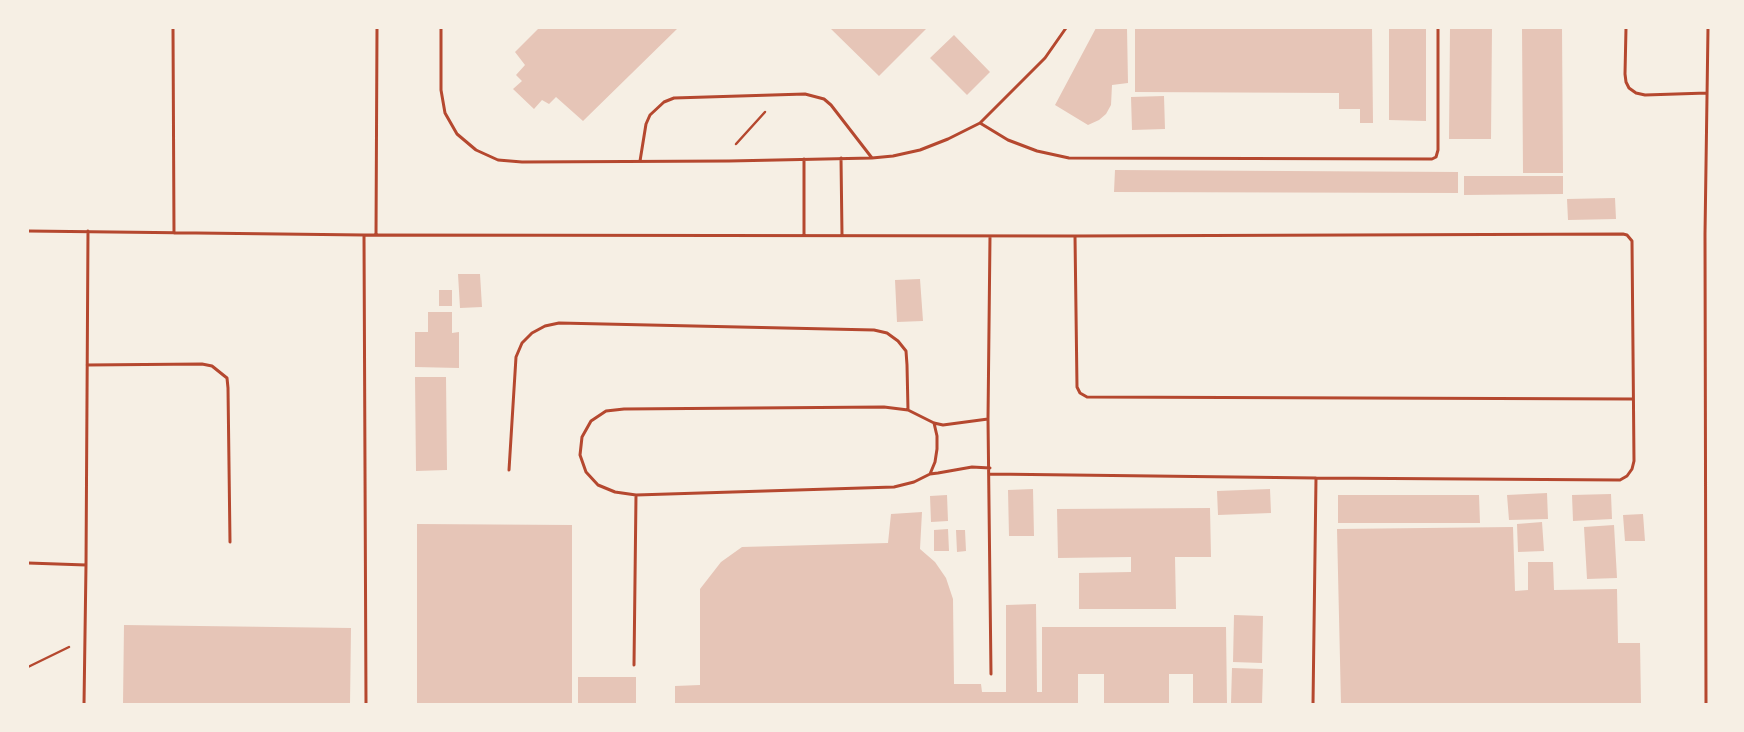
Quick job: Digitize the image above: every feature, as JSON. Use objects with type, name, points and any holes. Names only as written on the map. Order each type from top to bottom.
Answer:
[{"type":"lane","points":[[173,28],[174,233]]},
{"type":"lane","points":[[376,235],[377,28]]},
{"type":"lane","points":[[440,28],[441,90],[445,113],[457,134],[476,150],[498,160],[522,162],[729,161],[872,158],[893,156],[920,150],[948,140],[980,123],[1045,58],[1066,28]]},
{"type":"lane","points":[[980,123],[1008,140],[1037,152],[1069,158],[1432,159],[1436,157],[1438,150],[1438,28]]},
{"type":"lane","points":[[1626,28],[1625,74],[1626,82],[1629,88],[1636,93],[1645,95],[1707,94]]},
{"type":"lane","points":[[1706,704],[1705,234],[1708,28]]},
{"type":"lane","points":[[640,161],[646,124],[650,115],[664,102],[674,98],[805,94],[824,99],[831,104],[872,158]]},
{"type":"lane","points":[[840,158],[842,235]]},
{"type":"lane","points":[[804,159],[804,236]]},
{"type":"lane","points":[[28,231],[364,235],[804,236],[1623,234],[1630,238],[1632,245],[1631,294],[1634,461],[1632,470],[1627,476],[1620,480],[990,474]]},
{"type":"lane","points":[[84,704],[88,231]]},
{"type":"lane","points":[[364,235],[366,704]]},
{"type":"lane","points":[[990,236],[988,419],[990,468],[991,674]]},
{"type":"lane","points":[[1075,236],[1077,387],[1080,393],[1087,397],[1633,399]]},
{"type":"lane","points":[[509,470],[516,357],[522,343],[532,333],[545,326],[559,323],[874,330],[887,334],[898,341],[906,351],[908,365],[908,410]]},
{"type":"lane","points":[[88,365],[202,364],[212,366],[227,378],[230,542]]},
{"type":"lane","points":[[988,419],[950,425],[934,423],[908,410],[884,407],[624,409],[606,412],[591,422],[582,437],[580,455],[586,472],[598,486],[615,492],[636,494],[894,487],[914,482],[930,474],[972,467],[990,468]]},
{"type":"lane","points":[[930,474],[935,462],[937,449],[937,436],[934,423]]},
{"type":"lane","points":[[1313,704],[1316,478]]},
{"type":"lane","points":[[634,665],[636,494]]},
{"type":"lane","points":[[28,563],[86,565]]},
{"type":"path","points":[[729,161],[731,153],[741,138],[765,114],[771,95]]},
{"type":"path","points":[[28,667],[85,639]]},
{"type":"building","points":[[539,28],[678,28],[583,121],[556,97],[549,104],[542,100],[534,109],[513,89],[522,81],[516,75],[525,65],[515,52]]},
{"type":"building","points":[[830,28],[927,28],[879,76]]},
{"type":"building","points":[[1096,28],[1127,28],[1128,83],[1112,85],[1111,105],[1106,114],[1099,120],[1088,125],[1055,105]]},
{"type":"building","points":[[1135,28],[1372,28],[1373,123],[1360,123],[1360,109],[1339,109],[1339,93],[1135,92]]},
{"type":"building","points":[[1389,28],[1426,28],[1426,121],[1389,120]]},
{"type":"building","points":[[1450,28],[1492,28],[1491,139],[1449,139]]},
{"type":"building","points":[[1522,28],[1562,28],[1563,173],[1523,173]]},
{"type":"building","points":[[954,35],[990,72],[967,95],[930,58]]},
{"type":"building","points":[[1164,96],[1165,129],[1132,130],[1131,97]]},
{"type":"building","points":[[1115,170],[1458,172],[1458,193],[1114,192]]},
{"type":"building","points":[[1464,176],[1563,176],[1563,194],[1464,195]]},
{"type":"building","points":[[1615,198],[1616,219],[1568,220],[1567,199]]},
{"type":"building","points":[[458,274],[480,274],[482,307],[460,308]]},
{"type":"building","points":[[920,279],[923,321],[897,322],[895,280]]},
{"type":"building","points":[[439,290],[452,290],[452,306],[439,306]]},
{"type":"building","points":[[428,312],[452,312],[452,333],[459,332],[459,368],[415,367],[415,332],[428,332]]},
{"type":"building","points":[[415,377],[446,377],[447,470],[416,471]]},
{"type":"building","points":[[1033,489],[1034,536],[1009,536],[1008,490]]},
{"type":"building","points":[[1270,489],[1271,513],[1218,515],[1217,491]]},
{"type":"building","points":[[1547,493],[1548,519],[1509,520],[1507,495]]},
{"type":"building","points":[[1611,494],[1612,519],[1573,521],[1572,495]]},
{"type":"building","points":[[947,495],[948,521],[931,522],[930,496]]},
{"type":"building","points":[[1338,495],[1479,495],[1480,523],[1338,523]]},
{"type":"building","points":[[1210,508],[1211,557],[1175,557],[1176,609],[1079,609],[1079,573],[1131,572],[1131,557],[1058,558],[1057,509]]},
{"type":"building","points":[[922,512],[920,549],[935,562],[946,578],[953,599],[954,684],[981,684],[982,692],[1006,692],[1006,605],[1036,604],[1037,692],[1042,692],[1042,627],[1226,627],[1227,704],[1193,704],[1193,674],[1169,674],[1169,704],[1104,704],[1104,674],[1078,674],[1078,704],[675,704],[675,686],[700,685],[700,589],[721,562],[742,547],[888,543],[891,514]]},
{"type":"building","points":[[1643,514],[1645,541],[1625,541],[1623,515]]},
{"type":"building","points":[[1542,522],[1544,551],[1518,552],[1517,524]]},
{"type":"building","points":[[417,524],[572,525],[572,704],[417,704]]},
{"type":"building","points":[[1614,525],[1617,578],[1587,579],[1584,527]]},
{"type":"building","points":[[1513,527],[1515,591],[1528,590],[1528,562],[1553,562],[1554,590],[1617,589],[1618,643],[1640,643],[1641,704],[1341,704],[1337,529]]},
{"type":"building","points":[[948,529],[949,551],[934,551],[934,530]]},
{"type":"building","points":[[956,530],[965,530],[966,551],[957,552]]},
{"type":"building","points":[[1234,615],[1263,616],[1262,663],[1233,662]]},
{"type":"building","points":[[124,625],[351,628],[350,704],[123,704]]},
{"type":"building","points":[[1232,668],[1263,669],[1262,704],[1231,703]]},
{"type":"building","points":[[578,677],[636,677],[636,704],[578,704]]}]
